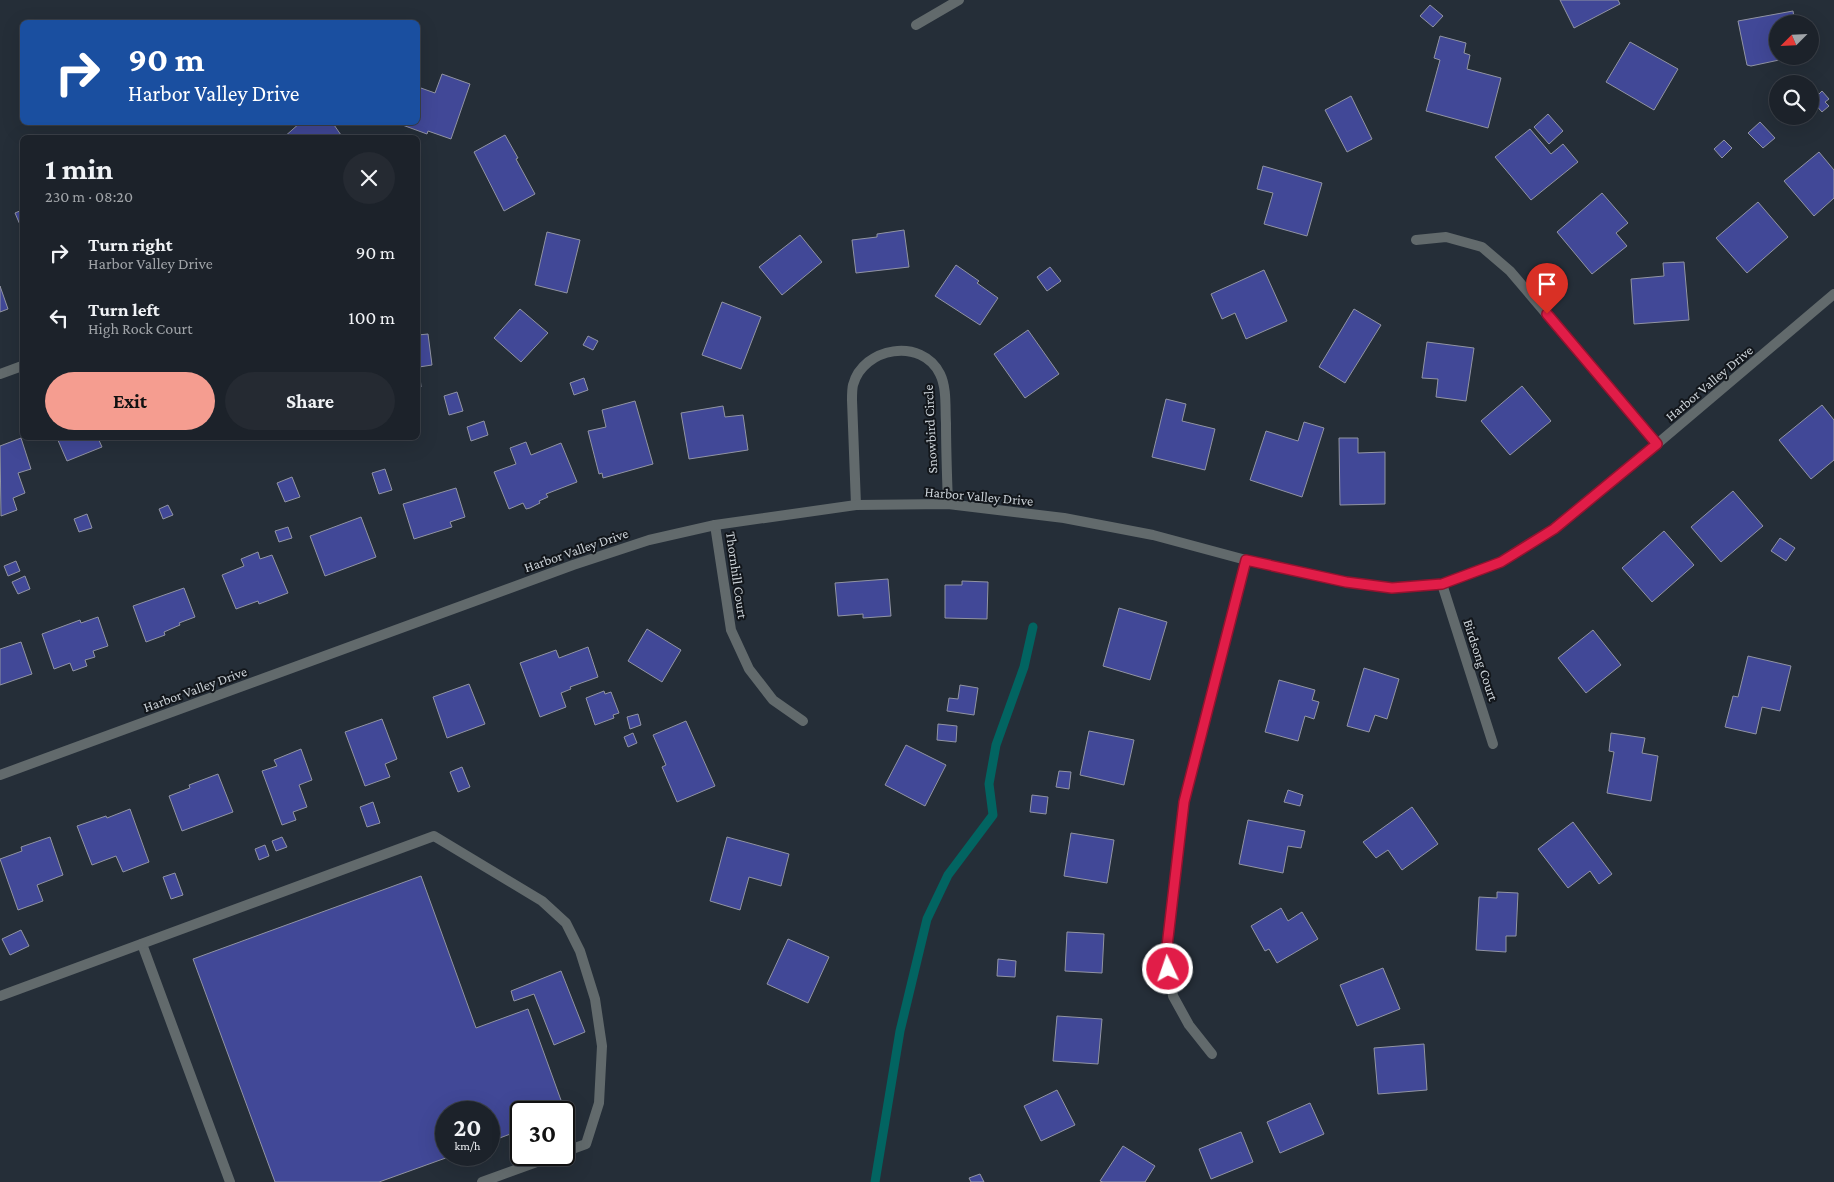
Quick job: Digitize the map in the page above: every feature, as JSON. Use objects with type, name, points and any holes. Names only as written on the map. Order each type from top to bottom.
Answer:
[{"type":"street","points":[[916,26],[959,0]]},
{"type":"street","points":[[1416,240],[1446,237],[1482,247],[1510,271],[1657,444]]},
{"type":"street","name":"Harbor Valley Drive","points":[[0,775],[573,564],[649,540],[716,525],[856,505],[948,504],[1064,518],[1153,535],[1246,560],[1346,582],[1392,588],[1442,584],[1501,562],[1554,529],[1834,294]]},
{"type":"street","name":"Snowbird Circle","points":[[856,505],[853,384],[861,369],[875,357],[895,350],[914,351],[931,362],[940,374],[945,392],[948,504]]},
{"type":"street","points":[[0,374],[20,367]]},
{"type":"street","name":"Thornhill Court","points":[[716,525],[730,630],[749,668],[773,700],[803,721]]},
{"type":"street","points":[[1212,1054],[1189,1025],[1173,996],[1166,955],[1184,802],[1246,560]]},
{"type":"street","name":"Birdsong Court","points":[[1442,584],[1493,744]]},
{"type":"street","points":[[0,996],[434,836],[542,901],[566,924],[580,951],[595,999],[602,1046],[600,1103],[586,1144],[575,1148]]},
{"type":"street","points":[[142,944],[230,1182]]},
{"type":"street","points":[[482,1182],[526,1166]]},
{"type":"building","points":[[1560,0],[1618,0],[1620,4],[1574,28]]},
{"type":"building","points":[[1430,5],[1443,16],[1433,27],[1420,16]]},
{"type":"building","points":[[1793,11],[1794,15],[1771,15]]},
{"type":"building","points":[[1769,15],[1769,62],[1751,66],[1747,65],[1738,21]]},
{"type":"building","points":[[1440,36],[1466,43],[1464,53],[1470,55],[1467,69],[1501,78],[1488,128],[1426,111],[1440,60],[1434,58]]},
{"type":"building","points":[[1630,42],[1678,69],[1654,110],[1606,82]]},
{"type":"building","points":[[442,74],[470,84],[451,139],[428,131],[427,134],[402,125],[420,125],[420,88],[435,93]]},
{"type":"building","points":[[1822,91],[1829,99],[1825,102],[1829,106],[1822,112],[1819,109],[1819,94]]},
{"type":"building","points":[[1351,96],[1372,139],[1347,152],[1325,110]]},
{"type":"building","points":[[1548,114],[1563,131],[1549,144],[1534,127]]},
{"type":"building","points":[[1760,122],[1775,138],[1763,148],[1748,133]]},
{"type":"building","points":[[298,125],[334,125],[341,135],[286,135]]},
{"type":"building","points":[[1530,129],[1551,154],[1563,144],[1578,162],[1531,200],[1495,157]]},
{"type":"building","points":[[505,135],[535,194],[504,211],[474,152]]},
{"type":"building","points":[[1724,140],[1732,148],[1722,158],[1714,149]]},
{"type":"building","points":[[1819,152],[1834,170],[1834,198],[1814,216],[1784,181]]},
{"type":"building","points":[[1263,166],[1322,183],[1307,236],[1264,224],[1273,193],[1257,189]]},
{"type":"building","points":[[1602,193],[1628,223],[1616,233],[1627,246],[1592,274],[1557,232]]},
{"type":"building","points":[[1758,202],[1788,237],[1747,273],[1716,238]]},
{"type":"building","points":[[20,211],[20,225],[15,213]]},
{"type":"building","points":[[904,230],[909,267],[856,273],[852,240],[877,237],[877,234]]},
{"type":"building","points":[[547,232],[580,240],[567,293],[535,285]]},
{"type":"building","points":[[800,235],[822,262],[782,295],[759,267]]},
{"type":"building","points":[[1684,262],[1689,320],[1634,324],[1631,279],[1664,276],[1663,263]]},
{"type":"building","points":[[956,265],[979,281],[977,283],[998,298],[980,325],[935,296]]},
{"type":"building","points":[[1050,267],[1061,281],[1047,291],[1037,277]]},
{"type":"building","points":[[1264,270],[1287,321],[1246,339],[1235,313],[1222,319],[1211,294]]},
{"type":"building","points":[[0,286],[8,309],[0,312]]},
{"type":"building","points":[[722,302],[761,317],[741,369],[702,355]]},
{"type":"building","points":[[520,309],[548,333],[521,362],[494,338]]},
{"type":"building","points":[[1354,309],[1381,325],[1345,383],[1319,367]]},
{"type":"building","points":[[1028,330],[1059,374],[1025,398],[994,354]]},
{"type":"building","points":[[428,334],[432,365],[420,367],[420,335]]},
{"type":"building","points":[[588,336],[598,341],[593,350],[583,345]]},
{"type":"building","points":[[1427,342],[1474,348],[1466,401],[1436,397],[1438,379],[1422,378]]},
{"type":"building","points":[[584,378],[588,390],[574,395],[570,383]]},
{"type":"building","points":[[1522,386],[1551,421],[1510,455],[1481,421]]},
{"type":"building","points":[[457,392],[463,411],[449,415],[444,396]]},
{"type":"building","points":[[1166,399],[1186,404],[1182,421],[1215,429],[1205,470],[1152,457]]},
{"type":"building","points":[[635,401],[653,464],[603,478],[602,473],[599,474],[588,431],[606,427],[602,410]]},
{"type":"building","points":[[1822,405],[1834,420],[1834,460],[1811,479],[1779,440]]},
{"type":"building","points":[[723,406],[725,417],[743,415],[748,450],[689,459],[681,413]]},
{"type":"building","points":[[484,421],[488,435],[471,441],[467,427]]},
{"type":"building","points":[[1304,422],[1324,428],[1302,497],[1250,480],[1266,431],[1298,441]]},
{"type":"building","points":[[20,438],[31,469],[18,473],[25,493],[13,498],[17,510],[1,516],[0,446]]},
{"type":"building","points":[[1339,438],[1358,438],[1358,453],[1385,452],[1385,504],[1340,505]]},
{"type":"building","points":[[58,440],[99,440],[102,447],[67,461]]},
{"type":"building","points":[[526,442],[531,455],[561,443],[577,482],[546,494],[548,497],[530,508],[526,509],[523,503],[509,509],[494,472],[516,464],[510,448]]},
{"type":"building","points":[[385,469],[392,490],[379,494],[372,473]]},
{"type":"building","points":[[292,477],[300,497],[285,502],[277,483]]},
{"type":"building","points":[[456,488],[465,517],[450,522],[452,527],[414,539],[403,504]]},
{"type":"building","points":[[1733,491],[1763,526],[1721,562],[1691,527]]},
{"type":"building","points":[[168,505],[173,515],[163,519],[159,509]]},
{"type":"building","points":[[87,514],[92,528],[79,532],[74,519]]},
{"type":"building","points":[[361,517],[376,557],[325,576],[310,536]]},
{"type":"building","points":[[288,527],[292,538],[279,542],[275,531]]},
{"type":"building","points":[[1664,531],[1694,565],[1652,602],[1622,568]]},
{"type":"building","points":[[1780,538],[1795,548],[1786,561],[1771,551]]},
{"type":"building","points":[[258,552],[260,559],[272,555],[288,593],[259,604],[258,601],[236,609],[222,575],[244,566],[241,559]]},
{"type":"building","points":[[16,561],[20,571],[8,576],[4,566]]},
{"type":"building","points":[[25,576],[30,589],[18,594],[12,582]]},
{"type":"building","points":[[888,579],[891,616],[863,618],[863,614],[838,616],[835,583]]},
{"type":"building","points":[[962,581],[988,582],[987,619],[945,618],[945,585],[962,585]]},
{"type":"building","points":[[184,588],[195,617],[179,623],[180,625],[164,632],[165,635],[146,642],[133,606]]},
{"type":"building","points":[[1119,608],[1167,622],[1150,680],[1103,666]]},
{"type":"building","points":[[98,617],[108,646],[93,651],[95,657],[85,660],[87,666],[73,671],[70,663],[54,669],[42,634],[80,620],[81,623]]},
{"type":"building","points":[[647,629],[681,650],[662,682],[628,661]]},
{"type":"building","points":[[1593,630],[1621,665],[1586,693],[1558,658]]},
{"type":"building","points":[[21,642],[32,674],[0,685],[0,649]]},
{"type":"building","points":[[588,647],[598,677],[570,687],[571,689],[561,693],[566,707],[540,717],[520,663],[556,650],[559,658]]},
{"type":"building","points":[[1748,656],[1791,666],[1780,711],[1762,707],[1756,734],[1725,727],[1733,696],[1738,697]]},
{"type":"building","points":[[1364,668],[1399,679],[1387,719],[1375,715],[1369,732],[1347,726]]},
{"type":"building","points":[[1279,680],[1315,690],[1312,700],[1319,702],[1314,719],[1305,716],[1298,741],[1265,732]]},
{"type":"building","points":[[469,684],[485,724],[447,738],[433,697]]},
{"type":"building","points":[[960,685],[978,688],[974,715],[947,711],[949,698],[958,699]]},
{"type":"building","points":[[604,691],[605,694],[611,692],[619,713],[613,715],[614,718],[595,725],[586,698]]},
{"type":"building","points":[[638,714],[641,725],[630,729],[627,717]]},
{"type":"building","points":[[382,719],[397,759],[385,764],[390,777],[365,786],[345,732]]},
{"type":"building","points":[[686,721],[715,786],[677,802],[662,767],[666,765],[653,735]]},
{"type":"building","points":[[938,724],[957,726],[956,742],[937,740]]},
{"type":"building","points":[[1089,731],[1134,740],[1124,785],[1080,775]]},
{"type":"building","points":[[633,733],[637,743],[628,747],[624,737]]},
{"type":"building","points":[[1611,733],[1645,738],[1642,753],[1658,756],[1651,801],[1607,793],[1614,752],[1609,751]]},
{"type":"building","points":[[906,745],[946,765],[925,806],[885,785]]},
{"type":"building","points":[[301,749],[312,780],[299,785],[307,807],[293,812],[296,820],[282,825],[262,771],[277,766],[274,760]]},
{"type":"building","points":[[462,767],[470,787],[458,792],[450,772]]},
{"type":"building","points":[[1059,771],[1071,772],[1069,789],[1056,787]]},
{"type":"building","points":[[218,774],[233,812],[182,831],[169,796],[190,788],[189,785]]},
{"type":"building","points":[[1288,790],[1303,795],[1300,806],[1284,802]]},
{"type":"building","points":[[1032,795],[1048,797],[1046,814],[1030,812]]},
{"type":"building","points":[[373,802],[380,823],[367,827],[360,807]]},
{"type":"building","points":[[1412,807],[1438,844],[1402,870],[1388,850],[1376,858],[1363,842]]},
{"type":"building","points":[[130,809],[149,862],[123,872],[116,856],[92,865],[77,826],[106,816],[107,818]]},
{"type":"building","points":[[1248,820],[1305,831],[1301,848],[1288,846],[1283,873],[1239,864]]},
{"type":"building","points":[[1573,822],[1612,874],[1599,884],[1590,871],[1568,888],[1538,849]]},
{"type":"building","points":[[1071,833],[1114,840],[1107,883],[1064,876]]},
{"type":"building","points":[[50,837],[63,875],[37,885],[43,901],[18,910],[0,859],[22,851],[21,847]]},
{"type":"building","points":[[282,837],[287,847],[276,851],[272,841]]},
{"type":"building","points":[[727,837],[789,854],[781,886],[749,877],[740,910],[710,901]]},
{"type":"building","points":[[265,845],[269,856],[259,860],[255,849]]},
{"type":"building","points":[[175,873],[183,895],[171,899],[163,877]]},
{"type":"building","points":[[421,876],[476,1028],[528,1009],[561,1101],[510,1101],[510,1134],[500,1138],[500,1101],[435,1101],[435,1162],[379,1182],[275,1182],[193,959]]},
{"type":"building","points":[[1497,892],[1518,893],[1516,936],[1506,936],[1506,952],[1476,950],[1479,897],[1497,898]]},
{"type":"building","points":[[1281,908],[1288,921],[1302,912],[1318,939],[1277,963],[1269,949],[1265,951],[1251,926]]},
{"type":"building","points":[[21,930],[29,946],[10,955],[2,939]]},
{"type":"building","points":[[1067,932],[1104,934],[1102,973],[1065,971]]},
{"type":"building","points":[[788,939],[829,957],[808,1003],[767,984]]},
{"type":"building","points":[[998,959],[1016,961],[1015,977],[997,976]]},
{"type":"building","points":[[1383,968],[1400,1009],[1357,1026],[1340,985]]},
{"type":"building","points":[[561,971],[585,1032],[554,1045],[534,994],[514,1001],[511,991]]},
{"type":"building","points":[[1057,1016],[1102,1019],[1098,1064],[1053,1061]]},
{"type":"building","points":[[1424,1044],[1427,1090],[1378,1094],[1374,1048]]},
{"type":"building","points":[[1057,1090],[1075,1125],[1041,1141],[1024,1106]]},
{"type":"building","points":[[1310,1103],[1324,1134],[1280,1153],[1267,1122]]},
{"type":"building","points":[[1241,1132],[1253,1162],[1211,1179],[1199,1149]]},
{"type":"building","points":[[1123,1146],[1155,1166],[1145,1182],[1100,1181]]},
{"type":"building","points":[[980,1174],[984,1182],[971,1182],[969,1178]]},
{"type":"waterway","points":[[875,1182],[900,1031],[927,919],[948,875],[993,815],[989,784],[996,745],[1024,667],[1033,627]]},
{"type":"route","points":[[1168,969],[1166,955],[1184,802],[1246,560],[1346,582],[1392,588],[1442,584],[1501,562],[1554,529],[1657,444],[1547,314]]}]
